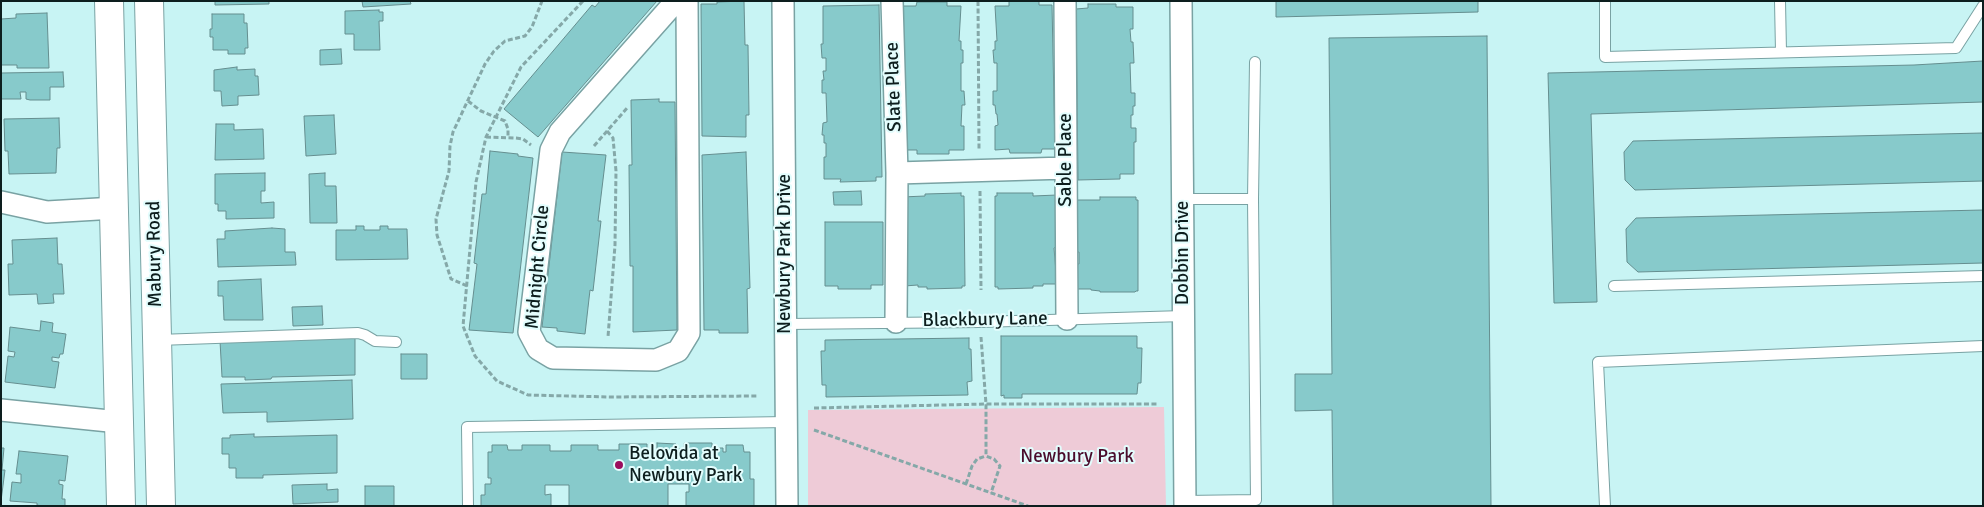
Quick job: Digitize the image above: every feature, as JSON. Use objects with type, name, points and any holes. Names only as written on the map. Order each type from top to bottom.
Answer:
[{"type":"main road","name":"Mabury Road","points":[[109,1],[121,506]]},
{"type":"main road","name":"Mabury Road","points":[[148,1],[161,506]]},
{"type":"street","name":"Midnight Circle","points":[[676,1],[560,132],[551,150],[528,332],[538,349],[553,358],[656,360],[678,351],[689,333],[687,1]]},
{"type":"street","name":"Newbury Park Drive","points":[[783,1],[787,506]]},
{"type":"street","name":"Slate Place","points":[[892,1],[897,173],[896,322]]},
{"type":"street","name":"Sable Place","points":[[1065,1],[1068,318]]},
{"type":"street","name":"Dobbin Drive","points":[[1181,1],[1185,503]]},
{"type":"street","points":[[897,173],[1066,168]]},
{"type":"street","points":[[1,202],[47,212],[115,208]]},
{"type":"street","points":[[1,410],[119,422]]},
{"type":"lane","points":[[1605,1],[1605,57],[1956,48],[1983,6]]},
{"type":"lane","points":[[1780,1],[1781,52]]},
{"type":"lane","points":[[1185,503],[1256,500],[1255,62]]},
{"type":"lane","points":[[1183,200],[1254,198]]},
{"type":"lane","points":[[1614,286],[1983,276]]},
{"type":"lane","name":"Blackbury Lane","points":[[786,324],[980,322],[1184,316]]},
{"type":"lane","points":[[157,340],[358,333],[375,341],[396,342]]},
{"type":"lane","points":[[1605,506],[1598,362],[1983,346]]},
{"type":"lane","points":[[468,506],[467,427],[786,422]]},
{"type":"path","points":[[466,286],[451,279],[439,245],[436,219],[449,171],[450,146],[453,132],[485,64],[494,51],[505,41],[525,36],[532,27],[542,1]]},
{"type":"path","points":[[978,1],[979,157]]},
{"type":"path","points":[[468,101],[481,110],[505,121],[508,129],[508,138]]},
{"type":"path","points":[[594,146],[628,107]]},
{"type":"path","points":[[607,131],[613,138],[616,171],[615,245],[609,343]]},
{"type":"path","points":[[486,137],[523,139],[536,147],[551,150]]},
{"type":"path","points":[[980,186],[981,290]]},
{"type":"path","points":[[980,336],[986,404],[986,456]]},
{"type":"path","points":[[814,408],[986,404],[1157,404]]},
{"type":"path","points":[[814,430],[1026,505]]},
{"type":"path","points":[[966,484],[977,458],[986,456],[994,459],[1000,466],[991,493]]},
{"type":"green space","name":"Newbury Park","points":[[1164,407],[1166,506],[808,506],[808,410]]},
{"type":"building","points":[[215,1],[269,1],[269,4],[215,5]]},
{"type":"building","points":[[362,1],[410,1],[411,4],[363,7]]},
{"type":"building","points":[[600,1],[657,1],[538,137],[504,109],[592,5],[595,7]]},
{"type":"building","points":[[744,1],[745,45],[748,45],[749,115],[746,115],[746,137],[702,136],[701,4]]},
{"type":"building","points":[[1009,1],[1039,1],[1039,5],[1052,5],[1055,149],[1042,149],[1041,153],[1010,153],[1009,149],[995,150],[995,126],[998,125],[995,105],[993,105],[993,91],[997,91],[997,63],[994,63],[993,50],[995,50],[995,41],[997,41],[995,6],[1009,6]]},
{"type":"building","points":[[1276,1],[1478,1],[1478,12],[1276,17]]},
{"type":"building","points":[[917,2],[947,2],[947,6],[961,6],[959,41],[961,41],[961,50],[963,50],[961,91],[964,91],[965,105],[962,105],[961,126],[964,126],[964,150],[949,150],[949,154],[917,154],[917,150],[904,150],[903,6],[916,6]]},
{"type":"building","points":[[1088,4],[1116,4],[1116,7],[1133,7],[1133,29],[1130,29],[1134,63],[1130,63],[1131,93],[1135,93],[1135,106],[1133,106],[1133,115],[1131,115],[1131,128],[1136,128],[1134,174],[1120,174],[1120,179],[1078,180],[1076,9],[1088,8]]},
{"type":"building","points":[[879,5],[882,177],[876,177],[876,181],[840,182],[841,179],[824,179],[826,143],[824,143],[824,135],[822,135],[823,123],[827,122],[826,93],[822,93],[823,71],[826,71],[826,58],[822,58],[821,44],[823,44],[823,6]]},
{"type":"building","points":[[379,10],[379,12],[383,12],[383,21],[379,21],[380,50],[354,50],[354,34],[345,34],[345,11]]},
{"type":"building","points":[[47,13],[49,68],[17,68],[17,65],[1,65],[1,19],[16,18],[16,14]]},
{"type":"building","points":[[212,14],[244,14],[244,23],[247,23],[248,48],[245,48],[245,54],[228,54],[228,50],[213,50],[213,37],[210,37]]},
{"type":"building","points":[[1487,36],[1491,506],[1333,506],[1332,410],[1295,411],[1295,374],[1332,374],[1329,38]]},
{"type":"building","points":[[341,49],[342,64],[320,65],[320,50]]},
{"type":"building","points":[[1983,61],[1983,102],[1591,114],[1597,302],[1554,303],[1548,73],[1914,65]]},
{"type":"building","points":[[237,67],[237,70],[255,69],[255,76],[258,76],[259,95],[238,96],[238,105],[222,106],[221,91],[214,91],[214,70]]},
{"type":"building","points":[[63,72],[64,87],[50,87],[50,100],[26,99],[26,92],[20,92],[21,99],[1,99],[1,73]]},
{"type":"building","points":[[659,99],[659,102],[675,102],[677,330],[633,332],[633,266],[630,266],[629,165],[632,165],[631,100]]},
{"type":"building","points":[[334,115],[336,154],[306,156],[304,116]]},
{"type":"building","points":[[59,118],[60,148],[57,148],[56,173],[9,174],[8,151],[5,151],[4,119]]},
{"type":"building","points":[[216,124],[234,124],[234,130],[263,129],[264,159],[215,160]]},
{"type":"building","points":[[1983,133],[1983,181],[1635,190],[1625,180],[1624,152],[1633,141]]},
{"type":"building","points":[[490,151],[518,154],[518,156],[533,158],[513,333],[469,330],[477,264],[474,263],[482,194],[486,194]]},
{"type":"building","points":[[562,152],[606,155],[598,221],[601,221],[593,291],[590,290],[585,334],[557,331],[557,328],[542,327]]},
{"type":"building","points":[[746,152],[750,288],[747,289],[748,333],[719,333],[719,330],[704,330],[702,155]]},
{"type":"building","points":[[265,173],[265,191],[261,191],[261,203],[274,202],[274,218],[226,219],[226,211],[218,211],[218,204],[215,204],[215,174]]},
{"type":"building","points":[[325,173],[325,186],[336,186],[337,223],[310,223],[309,174]]},
{"type":"building","points":[[861,191],[862,205],[834,205],[833,192]]},
{"type":"building","points":[[961,193],[961,196],[964,196],[965,286],[962,286],[962,288],[927,289],[927,287],[918,287],[918,285],[904,286],[902,197]]},
{"type":"building","points":[[997,193],[1033,193],[1033,196],[1057,195],[1056,247],[1054,248],[1057,284],[1043,284],[1043,286],[1033,286],[1033,288],[998,289],[998,287],[995,287],[995,196],[997,196]]},
{"type":"building","points":[[1100,197],[1136,197],[1136,200],[1138,200],[1138,291],[1100,292],[1091,289],[1077,289],[1079,252],[1077,252],[1076,200],[1100,200]]},
{"type":"building","points":[[1983,210],[1983,263],[1638,272],[1627,262],[1626,229],[1636,218]]},
{"type":"building","points":[[825,222],[883,222],[883,285],[871,285],[871,289],[838,289],[838,286],[825,286]]},
{"type":"building","points":[[356,226],[364,226],[364,230],[380,230],[380,226],[388,226],[388,229],[407,229],[408,259],[336,260],[336,230],[356,230]]},
{"type":"building","points":[[285,229],[285,252],[295,252],[296,265],[218,267],[217,239],[225,239],[225,231]]},
{"type":"building","points":[[57,238],[58,264],[62,264],[64,294],[53,294],[54,303],[38,304],[37,294],[9,295],[8,264],[13,264],[12,240]]},
{"type":"building","points":[[261,279],[263,320],[224,320],[223,296],[218,296],[218,281]]},
{"type":"building","points":[[322,306],[323,325],[293,326],[292,307]]},
{"type":"building","points":[[41,321],[53,323],[52,332],[66,334],[63,354],[60,354],[59,358],[52,357],[52,361],[59,362],[55,388],[5,382],[8,356],[14,357],[15,352],[8,351],[10,327],[40,331]]},
{"type":"building","points":[[1001,336],[1137,336],[1137,348],[1142,348],[1141,383],[1138,383],[1137,394],[1022,394],[1022,398],[1004,398],[1004,395],[1001,396]]},
{"type":"building","points":[[355,337],[355,375],[272,377],[271,379],[245,380],[245,377],[222,377],[220,341]]},
{"type":"building","points":[[969,338],[972,381],[967,382],[968,395],[826,397],[826,385],[822,385],[821,351],[825,351],[825,340]]},
{"type":"building","points":[[401,354],[427,354],[427,379],[401,379]]},
{"type":"building","points":[[352,380],[353,419],[267,422],[267,412],[223,413],[221,384]]},
{"type":"building","points":[[254,434],[254,437],[337,435],[337,473],[263,475],[263,478],[236,478],[236,468],[229,468],[229,454],[222,454],[222,438],[230,438],[230,435]]},
{"type":"building","name":"Belovida at Newbury Park","points":[[657,443],[676,444],[675,449],[684,449],[684,443],[712,443],[712,448],[723,448],[723,452],[726,452],[726,445],[743,445],[744,452],[750,452],[750,479],[754,479],[754,506],[686,506],[686,492],[689,492],[689,484],[668,484],[668,506],[569,506],[569,485],[545,485],[545,495],[551,494],[551,506],[481,506],[481,495],[485,495],[485,484],[491,484],[491,478],[488,478],[488,452],[492,452],[492,445],[507,445],[508,450],[522,450],[522,445],[550,445],[550,451],[571,451],[571,445],[598,445],[598,450],[619,450],[619,444],[647,444],[647,450],[657,451]]},
{"type":"building","points":[[1,448],[4,448],[2,470],[5,470],[1,501]]},
{"type":"building","points":[[19,451],[68,456],[65,481],[59,480],[59,484],[63,485],[62,499],[65,499],[65,506],[41,506],[37,505],[37,503],[10,501],[12,482],[21,483],[21,474],[16,474]]},
{"type":"building","points":[[327,484],[327,490],[338,489],[338,502],[293,504],[292,485]]},
{"type":"building","points":[[365,486],[394,486],[394,506],[365,506]]},
{"type":"place","name":"Belovida at Newbury Park","points":[[619,465]]}]
